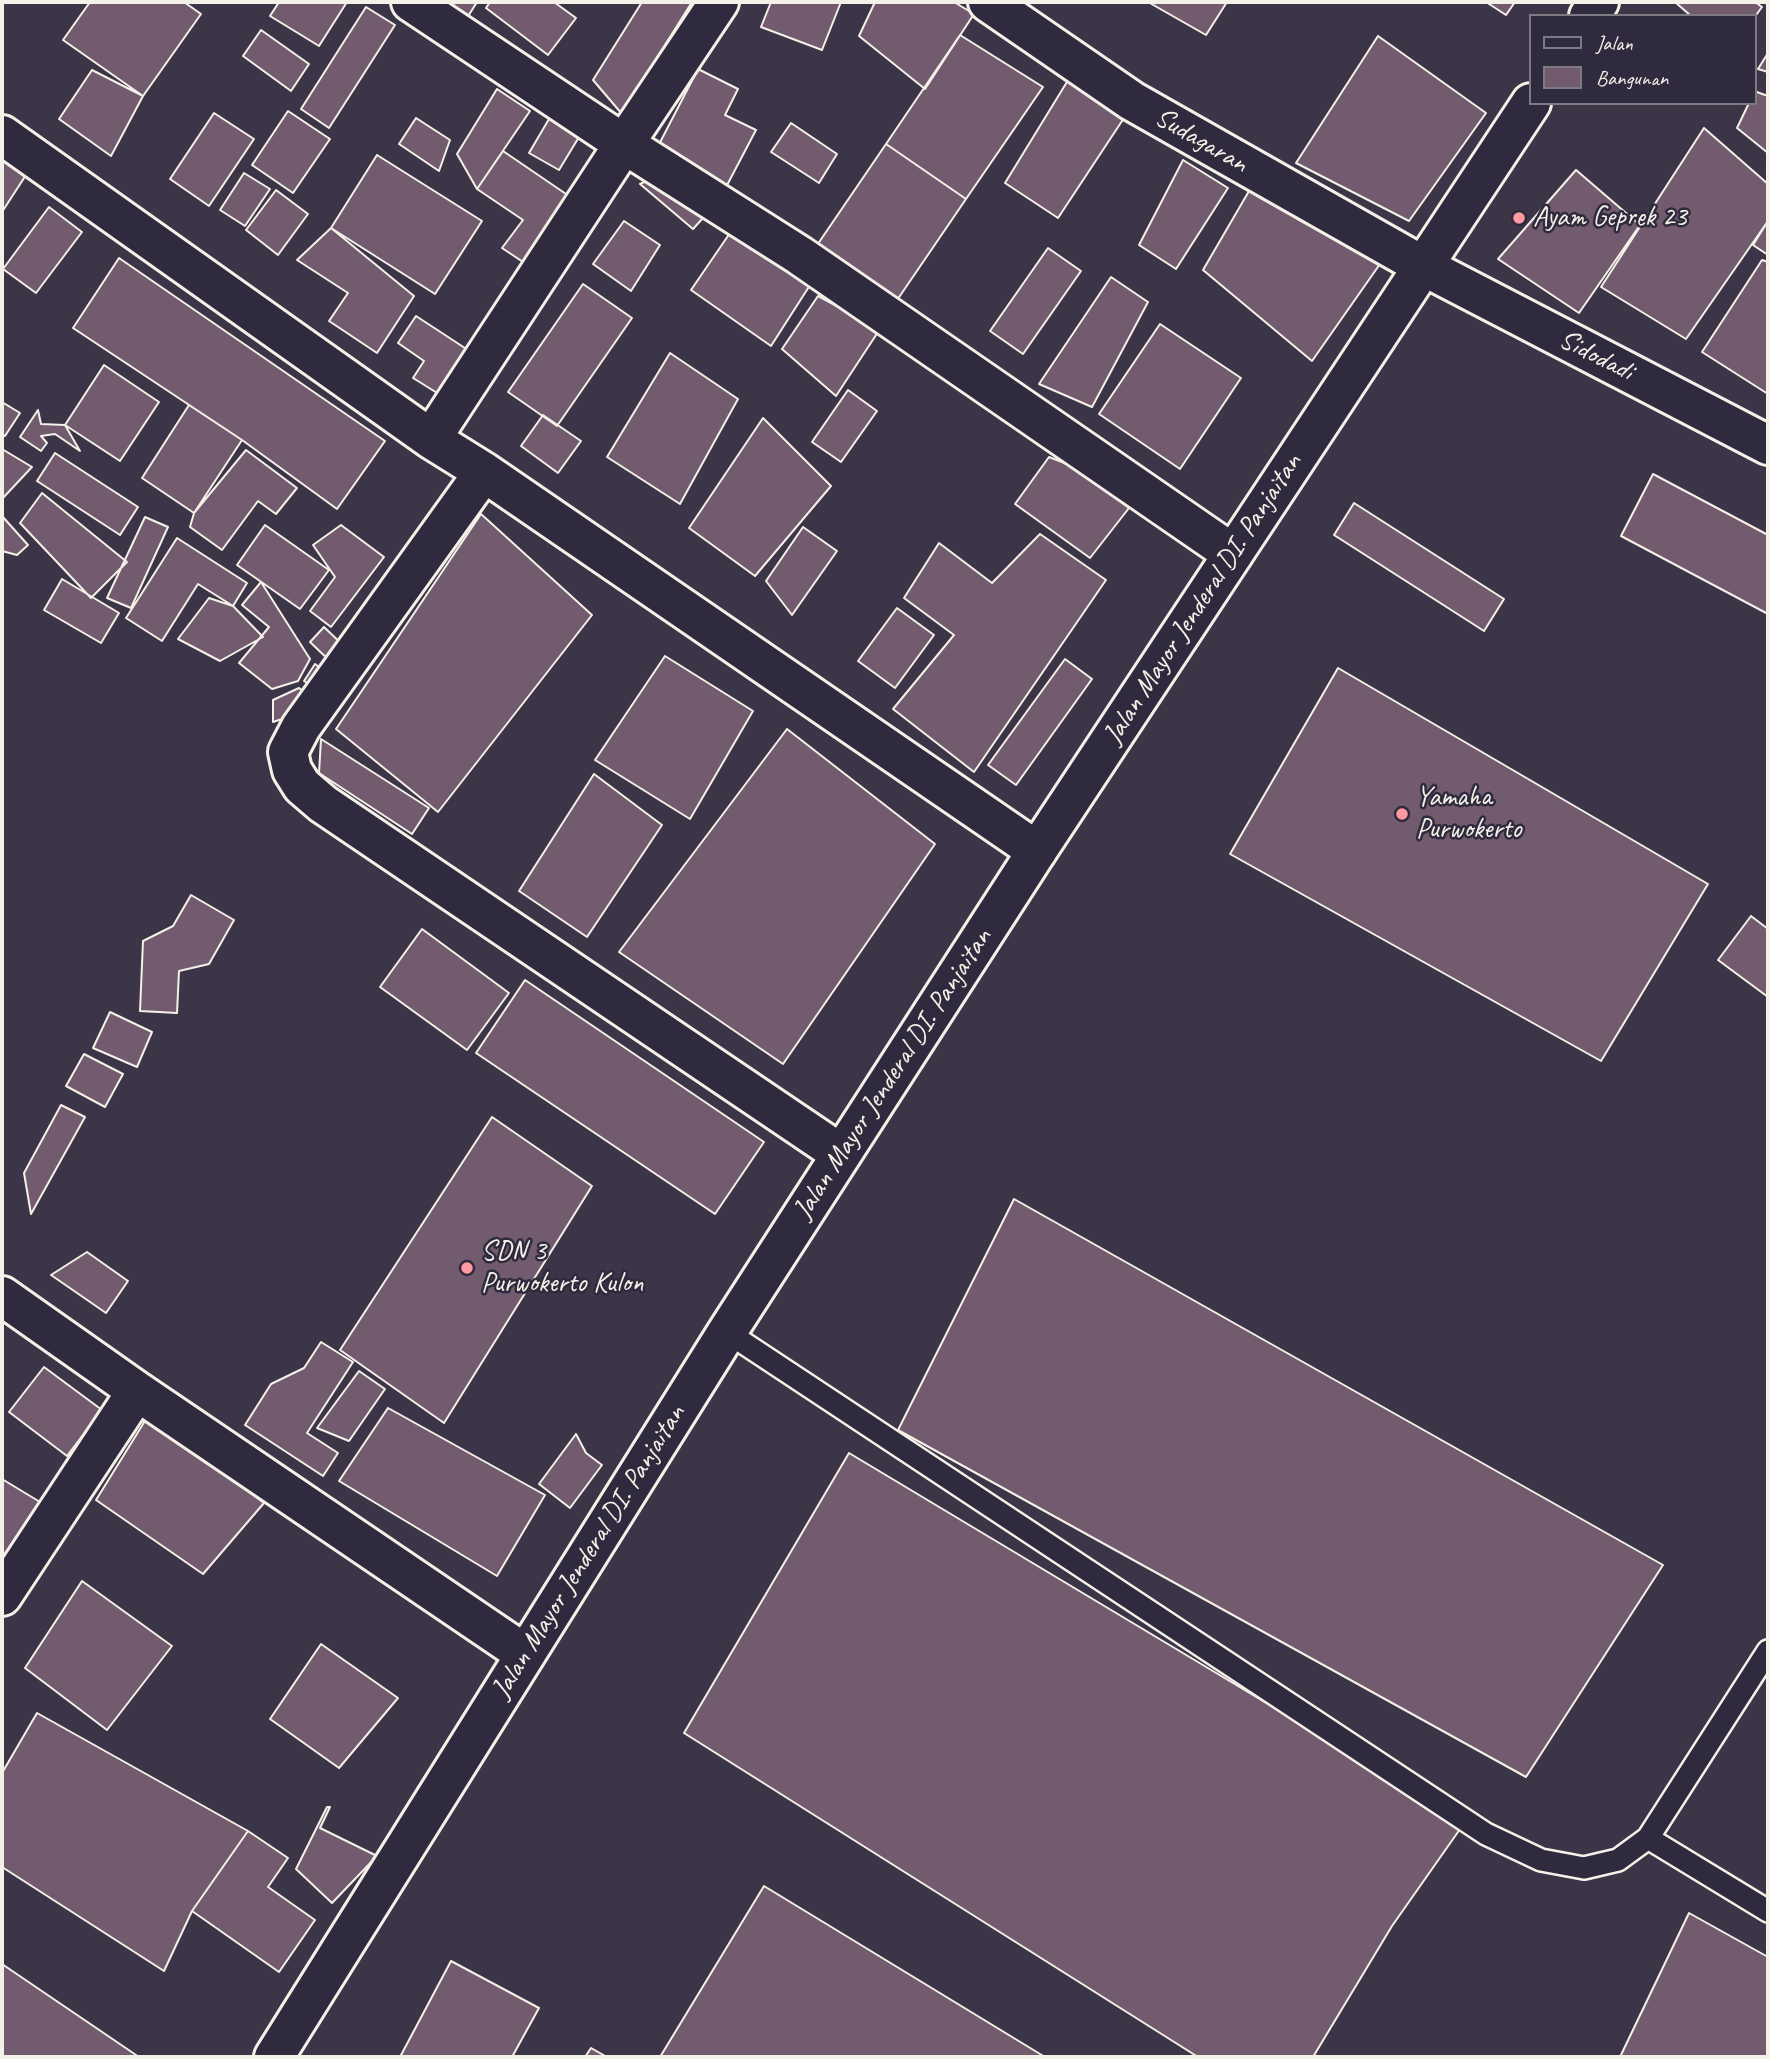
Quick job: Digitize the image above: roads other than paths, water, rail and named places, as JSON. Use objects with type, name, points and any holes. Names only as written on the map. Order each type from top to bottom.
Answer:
[{"type":"street","points":[[411,2],[624,144],[799,255],[1233,554]]},
{"type":"street","points":[[431,439],[719,2]]},
{"type":"street","name":"Sudagaran","points":[[988,2],[1132,102],[1423,266]]},
{"type":"street","name":"Jalan Mayor Jenderal DI. Panjaitan","points":[[274,2057],[727,1332],[1037,851],[1530,105]]},
{"type":"street","points":[[2,135],[431,439],[484,472],[1037,851]]},
{"type":"street","name":"Sidodadi","points":[[1423,266],[1768,445]]},
{"type":"street","points":[[484,472],[301,727],[288,752],[292,770],[302,786],[323,804],[842,1154]]},
{"type":"street","points":[[2,1296],[525,1654]]},
{"type":"street","points":[[2,1596],[138,1391]]},
{"type":"lane","points":[[727,1332],[1486,1834],[1541,1860],[1584,1868],[1618,1860],[1648,1838],[1768,1651]]},
{"type":"lane","points":[[1648,1838],[1768,1911]]},
{"type":"place","name":"Ayam Geprek 23","points":[[1519,218]]},
{"type":"place","name":"Yamaha Purwokerto","points":[[1402,814]]},
{"type":"place","name":"SDN 3 Purwokerto Kulon","points":[[467,1268]]}]
